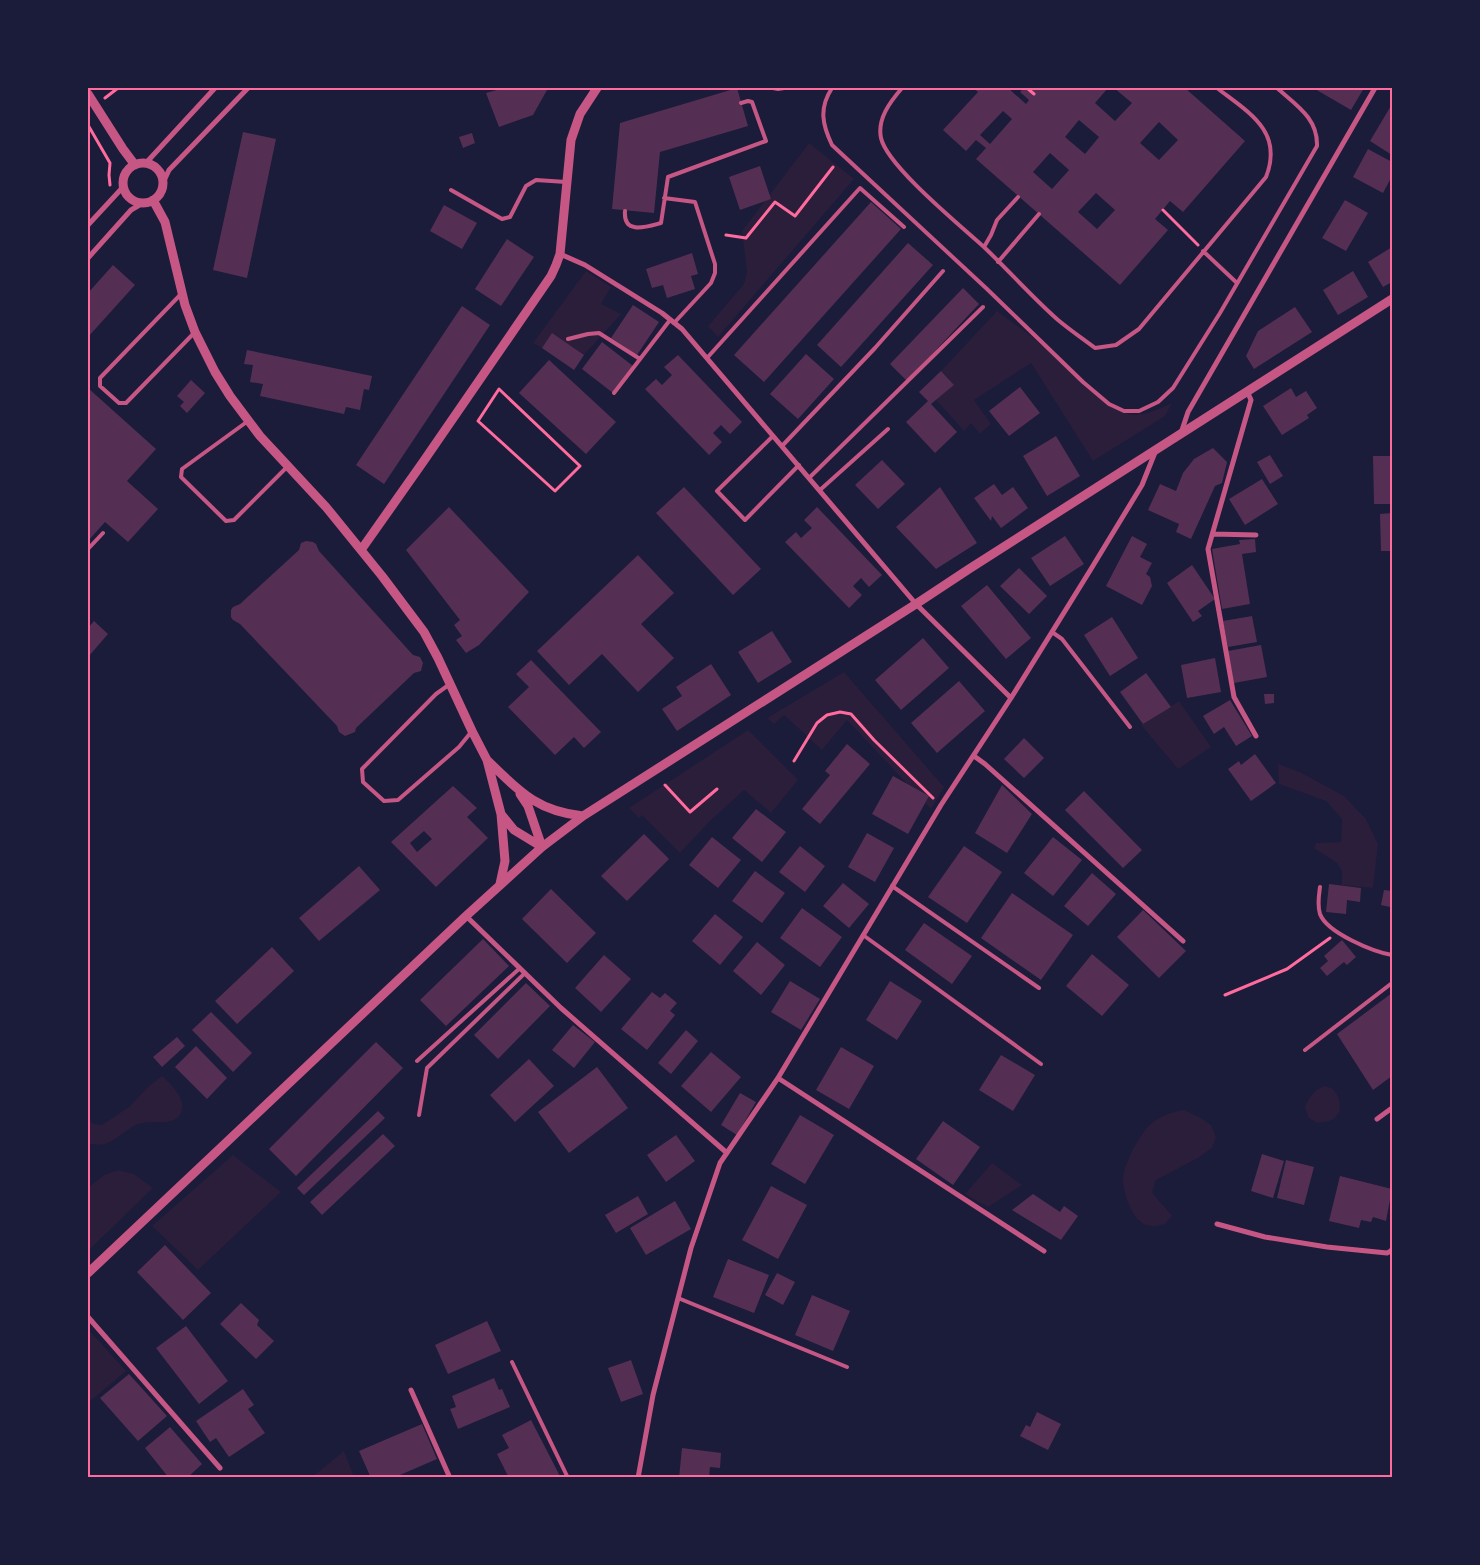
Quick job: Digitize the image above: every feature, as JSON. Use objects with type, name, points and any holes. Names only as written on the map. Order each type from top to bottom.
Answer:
[{"type":"street","points":[[143,203],[128,196],[124,186],[126,173],[140,164],[215,88]]},
{"type":"street","points":[[88,258],[131,210],[158,196],[169,170],[248,88]]},
{"type":"street","points":[[360,550],[423,462],[556,265],[560,254],[571,140],[580,114],[597,88]]},
{"type":"street","points":[[1181,434],[1188,412],[1375,88]]},
{"type":"street","points":[[88,94],[123,149],[140,164],[156,168],[160,172],[163,183]]},
{"type":"street","points":[[88,225],[124,186]]},
{"type":"street","points":[[153,200],[165,222],[182,293],[195,332],[230,396],[248,421],[326,507],[424,632],[438,658],[487,760],[501,814],[505,862],[500,885]]},
{"type":"street","points":[[560,254],[571,257],[586,265],[682,329],[916,604],[1011,698]]},
{"type":"street","points":[[88,1273],[466,916],[542,847],[583,816],[1392,299]]},
{"type":"street","points":[[1248,391],[1251,400],[1208,549],[1234,697],[1256,736]]},
{"type":"street","points":[[638,1478],[653,1394],[691,1248],[720,1163],[778,1078],[941,805],[1011,698],[1142,486],[1157,449]]},
{"type":"street","points":[[1213,534],[1256,535]]},
{"type":"street","points":[[974,756],[1183,941]]},
{"type":"street","points":[[487,760],[532,801],[548,809],[565,814],[583,816]]},
{"type":"street","points":[[518,790],[528,806],[542,847]]},
{"type":"street","points":[[501,814],[514,830],[542,847]]},
{"type":"street","points":[[466,916],[561,1008],[727,1153]]},
{"type":"street","points":[[778,1078],[1044,1251]]},
{"type":"street","points":[[1377,1119],[1392,1108]]},
{"type":"street","points":[[1217,1224],[1265,1237],[1326,1247],[1387,1254],[1392,1249]]},
{"type":"street","points":[[88,1317],[220,1468]]},
{"type":"street","points":[[411,1390],[450,1478]]},
{"type":"lane","points":[[772,88],[784,88]]},
{"type":"lane","points":[[832,88],[827,96],[823,110],[825,129],[832,145],[1083,382],[1109,404],[1124,411],[1139,411],[1158,402],[1173,388],[1317,146],[1316,131],[1312,120],[1277,88]]},
{"type":"lane","points":[[902,88],[890,102],[883,115],[880,136],[884,147],[902,171],[984,247],[1059,321],[1095,348],[1116,345],[1139,329],[1266,176],[1270,167],[1271,153],[1268,138],[1258,120],[1217,88]]},
{"type":"lane","points":[[625,211],[624,219],[631,226],[644,228],[661,223],[668,176],[766,141],[752,102],[741,103]]},
{"type":"lane","points":[[451,190],[502,219],[510,216],[526,186],[536,180],[566,182]]},
{"type":"lane","points":[[707,358],[860,188],[904,227]]},
{"type":"lane","points":[[984,247],[997,220],[1018,196]]},
{"type":"lane","points":[[614,393],[672,321],[711,283],[714,273],[714,264],[695,202],[664,198]]},
{"type":"lane","points":[[998,262],[1039,214]]},
{"type":"lane","points":[[1203,251],[1237,283]]},
{"type":"lane","points":[[782,446],[943,271]]},
{"type":"lane","points":[[182,293],[100,378],[100,386],[119,403],[126,403],[195,332]]},
{"type":"lane","points":[[809,478],[983,307]]},
{"type":"lane","points":[[568,339],[598,333],[640,359]]},
{"type":"lane","points":[[248,421],[182,469],[181,477],[226,521],[234,520],[288,466]]},
{"type":"lane","points":[[820,490],[888,429]]},
{"type":"lane","points":[[773,436],[717,491],[745,520],[799,466]]},
{"type":"lane","points":[[88,549],[103,533]]},
{"type":"lane","points":[[1052,632],[1062,639],[1130,727]]},
{"type":"lane","points":[[450,684],[436,694],[362,769],[363,782],[384,802],[398,800],[459,746],[472,731]]},
{"type":"lane","points":[[892,886],[1039,988]]},
{"type":"lane","points":[[1320,887],[1318,900],[1320,914],[1326,924],[1354,942],[1392,955]]},
{"type":"lane","points":[[863,935],[1041,1064]]},
{"type":"lane","points":[[417,1061],[520,968]]},
{"type":"lane","points":[[419,1115],[427,1068],[525,973]]},
{"type":"lane","points":[[1305,1050],[1392,983]]},
{"type":"lane","points":[[678,1298],[847,1367]]},
{"type":"lane","points":[[512,1362],[568,1478]]},
{"type":"path","points":[[1027,88],[1034,94]]},
{"type":"path","points":[[88,125],[110,163],[110,185],[105,191]]},
{"type":"path","points":[[726,235],[746,238],[775,202],[796,216],[833,167]]},
{"type":"path","points":[[1163,210],[1203,251]]},
{"type":"path","points":[[499,389],[580,466],[554,491],[478,421],[499,389]]},
{"type":"path","points":[[794,761],[816,723],[827,715],[840,712],[851,714],[874,740],[941,805]]},
{"type":"path","points":[[665,785],[690,812],[717,789]]},
{"type":"path","points":[[1225,995],[1287,969],[1338,932]]},
{"type":"shaded area","points":[[809,143],[854,179],[718,337],[708,326],[744,284],[747,271],[742,231]]},
{"type":"shaded area","points":[[586,271],[611,287],[601,304],[621,314],[584,355],[552,334],[542,348],[533,343]]},
{"type":"shaded area","points":[[997,311],[1038,341],[1084,385],[1119,411],[1135,415],[1151,412],[1172,403],[1165,416],[1093,461],[1031,363],[974,400],[991,424],[980,434],[971,423],[964,431],[936,400],[954,385],[941,371]]},
{"type":"shaded area","points":[[844,672],[944,787],[931,809],[847,720],[822,750],[784,715],[774,724],[767,718]]},
{"type":"shaded area","points":[[1179,701],[1211,747],[1178,769],[1141,725]]},
{"type":"shaded area","points":[[748,730],[798,780],[771,813],[744,790],[709,822],[680,853],[642,815],[639,818],[629,808]]},
{"type":"shaded area","points":[[1278,764],[1300,772],[1344,796],[1366,819],[1378,844],[1373,888],[1342,885],[1342,871],[1337,863],[1314,848],[1316,843],[1341,842],[1342,819],[1326,801],[1279,784]]},
{"type":"shaded area","points":[[162,1076],[175,1089],[181,1099],[182,1109],[179,1116],[167,1122],[136,1125],[108,1143],[96,1145],[88,1143],[88,1118],[93,1124],[102,1125],[129,1107],[149,1086]]},
{"type":"shaded area","points":[[1324,1086],[1334,1090],[1340,1106],[1338,1114],[1334,1119],[1317,1123],[1308,1117],[1305,1107],[1312,1095]]},
{"type":"shaded area","points":[[1184,1110],[1211,1125],[1216,1137],[1212,1148],[1198,1158],[1156,1180],[1152,1192],[1172,1216],[1165,1224],[1146,1225],[1133,1213],[1127,1200],[1123,1181],[1125,1167],[1137,1142],[1147,1128],[1163,1116]]},
{"type":"shaded area","points":[[233,1155],[281,1192],[198,1270],[152,1226]]},
{"type":"shaded area","points":[[992,1163],[1022,1185],[988,1207],[965,1194]]},
{"type":"shaded area","points":[[118,1170],[134,1174],[153,1188],[88,1251],[88,1188],[104,1175]]},
{"type":"shaded area","points":[[88,1329],[126,1371],[89,1402],[88,1400]]},
{"type":"shaded area","points":[[344,1451],[354,1477],[312,1477]]},
{"type":"building","points":[[504,88],[547,88],[547,90],[533,115],[499,127],[486,93]]},
{"type":"building","points":[[737,88],[748,126],[660,152],[654,213],[612,209],[620,123]]},
{"type":"building","points":[[973,88],[1008,88],[1026,104],[1029,100],[1020,92],[1024,88],[1108,88],[1095,103],[1115,121],[1132,103],[1114,88],[1185,88],[1245,141],[1183,212],[1170,201],[1155,219],[1168,230],[1120,285],[976,159],[986,148],[976,140],[966,151],[943,130],[978,92]],"holes":[[[1003,111],[1012,119],[990,144],[980,135]],[[1079,120],[1099,137],[1085,154],[1065,137]],[[1159,122],[1178,140],[1159,160],[1140,143]],[[1050,153],[1069,170],[1052,189],[1033,172]],[[1096,193],[1115,210],[1097,229],[1078,212]]]},
{"type":"building","points":[[1316,88],[1364,88],[1351,110]]},
{"type":"building","points":[[1392,104],[1392,155],[1370,141]]},
{"type":"building","points":[[243,132],[276,139],[247,278],[213,270]]},
{"type":"building","points":[[472,133],[475,143],[463,148],[459,137]]},
{"type":"building","points":[[1368,149],[1392,162],[1392,176],[1383,193],[1353,177]]},
{"type":"building","points":[[760,166],[771,199],[740,210],[729,177]]},
{"type":"building","points":[[1345,200],[1368,213],[1346,251],[1322,238]]},
{"type":"building","points":[[871,202],[901,229],[764,382],[734,355]]},
{"type":"building","points":[[444,205],[477,223],[462,249],[430,231]]},
{"type":"building","points":[[507,239],[534,257],[501,306],[475,289]]},
{"type":"building","points":[[908,243],[933,265],[841,367],[817,345]]},
{"type":"building","points":[[1392,247],[1392,282],[1383,287],[1368,262]]},
{"type":"building","points":[[692,253],[698,274],[691,276],[695,289],[667,298],[663,285],[652,288],[646,269]]},
{"type":"building","points":[[113,265],[135,285],[88,337],[88,293]]},
{"type":"building","points":[[1353,271],[1368,297],[1338,315],[1323,290]]},
{"type":"building","points":[[963,288],[979,304],[907,381],[890,364]]},
{"type":"building","points":[[633,305],[659,322],[637,355],[611,338]]},
{"type":"building","points":[[462,306],[490,325],[384,484],[356,465]]},
{"type":"building","points":[[1295,307],[1312,332],[1254,369],[1246,356],[1258,331]]},
{"type":"building","points":[[552,333],[584,355],[574,370],[542,348]]},
{"type":"building","points":[[602,342],[633,366],[613,393],[582,369]]},
{"type":"building","points":[[247,350],[372,376],[369,390],[364,389],[360,410],[346,407],[344,414],[260,396],[263,384],[250,382],[253,365],[244,364]]},
{"type":"building","points":[[806,354],[834,379],[798,419],[770,394]]},
{"type":"building","points":[[678,355],[742,422],[730,434],[721,425],[713,433],[722,442],[709,455],[645,389],[656,379],[662,385],[672,375],[664,367]]},
{"type":"building","points":[[549,360],[616,422],[586,454],[519,393]]},
{"type":"building","points":[[941,371],[954,385],[931,404],[957,432],[935,453],[906,422],[928,401],[919,392]]},
{"type":"building","points":[[191,380],[205,393],[187,413],[180,406],[184,402],[177,396]]},
{"type":"building","points":[[1020,387],[1040,413],[1009,436],[989,411]]},
{"type":"building","points":[[88,388],[156,449],[127,481],[158,509],[128,542],[105,522],[88,541]]},
{"type":"building","points":[[1291,388],[1296,397],[1306,391],[1317,408],[1307,415],[1309,418],[1282,435],[1263,406]]},
{"type":"building","points":[[1056,436],[1080,476],[1047,496],[1023,456]]},
{"type":"building","points":[[1213,448],[1227,462],[1222,483],[1215,486],[1191,539],[1176,532],[1179,524],[1148,510],[1160,484],[1176,491],[1183,473],[1194,459]]},
{"type":"building","points":[[1270,455],[1283,476],[1270,484],[1257,462]]},
{"type":"building","points":[[1373,456],[1392,456],[1392,504],[1374,504]]},
{"type":"building","points":[[882,460],[905,484],[878,509],[855,485]]},
{"type":"building","points":[[1262,479],[1278,504],[1245,525],[1229,499]]},
{"type":"building","points":[[994,484],[1002,495],[1013,487],[1028,508],[1001,528],[992,516],[991,521],[974,498]]},
{"type":"building","points":[[684,487],[761,569],[733,595],[656,513]]},
{"type":"building","points":[[940,487],[977,543],[936,569],[896,527]]},
{"type":"building","points":[[449,507],[529,592],[479,645],[466,653],[456,640],[462,636],[454,625],[460,620],[406,550]]},
{"type":"building","points":[[817,507],[882,575],[869,587],[861,578],[853,586],[862,595],[849,608],[785,542],[796,532],[801,538],[812,528],[804,520]]},
{"type":"building","points":[[1392,513],[1392,551],[1381,551],[1380,514]]},
{"type":"building","points":[[1065,536],[1084,564],[1050,586],[1031,558]]},
{"type":"building","points":[[1132,536],[1147,544],[1140,557],[1152,563],[1146,574],[1150,577],[1152,586],[1142,605],[1106,586]]},
{"type":"building","points":[[1255,539],[1256,552],[1242,554],[1250,604],[1222,609],[1212,549],[1240,544],[1239,540]]},
{"type":"building","points":[[306,541],[316,544],[319,551],[413,655],[420,657],[423,663],[421,671],[414,673],[356,728],[355,732],[345,736],[339,732],[337,726],[240,624],[231,617],[233,607],[240,604],[299,550],[301,543]]},
{"type":"building","points":[[638,555],[674,593],[641,624],[674,658],[638,692],[602,654],[569,685],[537,651]]},
{"type":"building","points":[[1192,565],[1215,599],[1198,611],[1202,616],[1193,622],[1167,583]]},
{"type":"building","points":[[1019,568],[1047,596],[1029,614],[1000,586]]},
{"type":"building","points":[[987,585],[1031,638],[1006,659],[961,606]]},
{"type":"building","points":[[1252,616],[1257,642],[1228,647],[1223,621]]},
{"type":"building","points":[[1112,617],[1138,658],[1110,676],[1084,635]]},
{"type":"building","points":[[94,621],[108,634],[89,656],[88,628]]},
{"type":"building","points":[[772,631],[792,662],[758,683],[738,652]]},
{"type":"building","points":[[923,638],[949,668],[901,710],[875,680]]},
{"type":"building","points":[[1261,645],[1267,677],[1234,683],[1228,651]]},
{"type":"building","points":[[1215,658],[1221,692],[1187,698],[1181,665]]},
{"type":"building","points":[[531,660],[601,732],[584,748],[574,737],[555,755],[508,707],[529,687],[516,674]]},
{"type":"building","points":[[711,664],[731,695],[677,731],[662,709],[682,696],[676,687]]},
{"type":"building","points":[[1146,673],[1171,707],[1143,724],[1120,692]]},
{"type":"building","points":[[959,681],[985,711],[937,753],[911,723]]},
{"type":"building","points":[[1264,694],[1274,694],[1274,703],[1265,704]]},
{"type":"building","points":[[1230,700],[1252,736],[1236,746],[1224,727],[1214,734],[1203,716]]},
{"type":"building","points":[[1024,738],[1044,758],[1024,778],[1004,759]]},
{"type":"building","points":[[847,744],[870,764],[820,824],[802,809],[830,775],[825,771]]},
{"type":"building","points":[[1255,754],[1276,783],[1251,801],[1228,769],[1239,761],[1241,765]]},
{"type":"building","points":[[893,776],[929,796],[908,834],[872,814]]},
{"type":"building","points":[[1002,785],[1032,814],[1007,853],[975,833]]},
{"type":"building","points":[[453,786],[477,808],[467,817],[488,838],[436,887],[391,842]],"holes":[[[424,831],[432,839],[417,852],[410,843]]]},
{"type":"building","points":[[1084,791],[1142,850],[1123,868],[1065,810]]},
{"type":"building","points":[[756,809],[786,832],[762,862],[732,838]]},
{"type":"building","points":[[867,833],[894,848],[875,882],[848,867]]},
{"type":"building","points":[[644,834],[669,859],[627,901],[601,876]]},
{"type":"building","points":[[712,837],[741,860],[718,888],[689,865]]},
{"type":"building","points":[[1053,837],[1082,860],[1053,896],[1024,873]]},
{"type":"building","points":[[800,846],[825,866],[805,892],[779,872]]},
{"type":"building","points":[[964,846],[1002,872],[967,923],[928,897]]},
{"type":"building","points":[[359,866],[380,890],[319,941],[299,918]]},
{"type":"building","points":[[755,871],[785,893],[762,923],[732,901]]},
{"type":"building","points":[[1092,873],[1116,894],[1088,926],[1064,906]]},
{"type":"building","points":[[843,883],[869,904],[849,928],[823,906]]},
{"type":"building","points":[[1329,884],[1361,888],[1360,902],[1347,900],[1346,914],[1326,912]]},
{"type":"building","points":[[551,889],[596,933],[567,963],[522,919]]},
{"type":"building","points":[[1384,890],[1392,891],[1390,907],[1381,905]]},
{"type":"building","points":[[1012,893],[1073,935],[1041,980],[981,938]]},
{"type":"building","points":[[802,908],[842,937],[820,967],[780,938]]},
{"type":"building","points":[[1143,910],[1186,951],[1159,978],[1117,937]]},
{"type":"building","points":[[715,914],[743,937],[720,965],[692,941]]},
{"type":"building","points":[[924,923],[972,956],[952,984],[905,950]]},
{"type":"building","points":[[483,939],[509,966],[446,1026],[420,1000]]},
{"type":"building","points":[[1342,940],[1356,957],[1347,965],[1344,962],[1327,976],[1320,968],[1328,961],[1324,956]]},
{"type":"building","points":[[757,942],[785,965],[761,995],[733,971]]},
{"type":"building","points":[[272,947],[294,971],[237,1024],[215,1001]]},
{"type":"building","points":[[1092,954],[1129,985],[1102,1016],[1066,986]]},
{"type":"building","points":[[604,955],[631,979],[601,1012],[575,988]]},
{"type":"building","points":[[790,981],[820,999],[801,1030],[771,1012]]},
{"type":"building","points":[[890,981],[922,1001],[897,1040],[866,1020]]},
{"type":"building","points":[[526,983],[550,1006],[498,1059],[474,1035]]},
{"type":"building","points":[[652,992],[660,998],[665,993],[677,1003],[670,1011],[675,1015],[647,1050],[621,1029]]},
{"type":"building","points":[[1392,993],[1392,1076],[1373,1090],[1337,1034]]},
{"type":"building","points":[[211,1012],[252,1053],[233,1072],[192,1030]]},
{"type":"building","points":[[573,1025],[595,1042],[574,1068],[552,1050]]},
{"type":"building","points":[[686,1030],[698,1041],[671,1074],[658,1063]]},
{"type":"building","points":[[177,1037],[185,1046],[162,1067],[153,1057]]},
{"type":"building","points":[[376,1042],[403,1068],[296,1176],[269,1149]]},
{"type":"building","points":[[196,1046],[227,1078],[207,1099],[175,1067]]},
{"type":"building","points":[[841,1047],[874,1066],[849,1109],[816,1090]]},
{"type":"building","points":[[711,1052],[741,1077],[711,1112],[681,1086]]},
{"type":"building","points":[[1001,1055],[1035,1075],[1013,1111],[979,1090]]},
{"type":"building","points":[[529,1059],[554,1086],[515,1122],[490,1095]]},
{"type":"building","points":[[597,1067],[628,1108],[569,1153],[538,1112]]},
{"type":"building","points":[[740,1093],[756,1102],[737,1135],[721,1125]]},
{"type":"building","points":[[378,1111],[385,1118],[304,1195],[297,1188]]},
{"type":"building","points":[[800,1115],[834,1135],[805,1184],[771,1164]]},
{"type":"building","points":[[943,1121],[980,1147],[953,1185],[916,1159]]},
{"type":"building","points":[[383,1134],[395,1146],[322,1215],[310,1202]]},
{"type":"building","points":[[676,1135],[695,1161],[666,1182],[647,1155]]},
{"type":"building","points":[[1262,1154],[1284,1161],[1273,1198],[1251,1191]]},
{"type":"building","points":[[1286,1160],[1314,1167],[1304,1205],[1277,1198]]},
{"type":"building","points":[[1340,1176],[1392,1189],[1386,1221],[1373,1217],[1371,1222],[1361,1220],[1359,1228],[1329,1221]]},
{"type":"building","points":[[771,1186],[807,1205],[778,1259],[742,1240]]},
{"type":"building","points":[[1033,1194],[1060,1212],[1064,1206],[1078,1216],[1061,1240],[1012,1210]]},
{"type":"building","points":[[638,1196],[648,1214],[616,1233],[605,1215]]},
{"type":"building","points":[[675,1201],[691,1229],[646,1255],[630,1228]]},
{"type":"building","points":[[165,1245],[211,1293],[183,1320],[137,1272]]},
{"type":"building","points":[[728,1259],[769,1275],[754,1313],[713,1297]]},
{"type":"building","points":[[777,1273],[795,1282],[783,1305],[765,1295]]},
{"type":"building","points":[[812,1295],[850,1311],[833,1351],[795,1335]]},
{"type":"building","points":[[241,1303],[259,1320],[257,1325],[274,1341],[256,1359],[220,1324]]},
{"type":"building","points":[[487,1321],[501,1351],[448,1374],[435,1345]]},
{"type":"building","points":[[186,1326],[228,1381],[199,1404],[156,1348]]},
{"type":"building","points":[[631,1360],[643,1394],[621,1402],[608,1368]]},
{"type":"building","points":[[129,1374],[167,1416],[138,1441],[100,1398]]},
{"type":"building","points":[[494,1378],[499,1390],[502,1389],[510,1407],[458,1429],[450,1409],[456,1407],[452,1396]]},
{"type":"building","points":[[243,1389],[254,1405],[248,1409],[265,1433],[229,1457],[216,1438],[210,1442],[196,1421]]},
{"type":"building","points":[[1037,1412],[1061,1424],[1048,1450],[1020,1436],[1026,1425],[1030,1427]]},
{"type":"building","points":[[531,1420],[561,1478],[527,1478],[525,1475],[520,1478],[509,1478],[497,1454],[509,1448],[502,1435]]},
{"type":"building","points":[[422,1424],[437,1459],[393,1478],[371,1478],[359,1451]]},
{"type":"building","points":[[170,1427],[202,1464],[187,1478],[169,1478],[145,1448]]},
{"type":"building","points":[[682,1448],[721,1453],[720,1468],[710,1467],[709,1478],[679,1478]]}]
